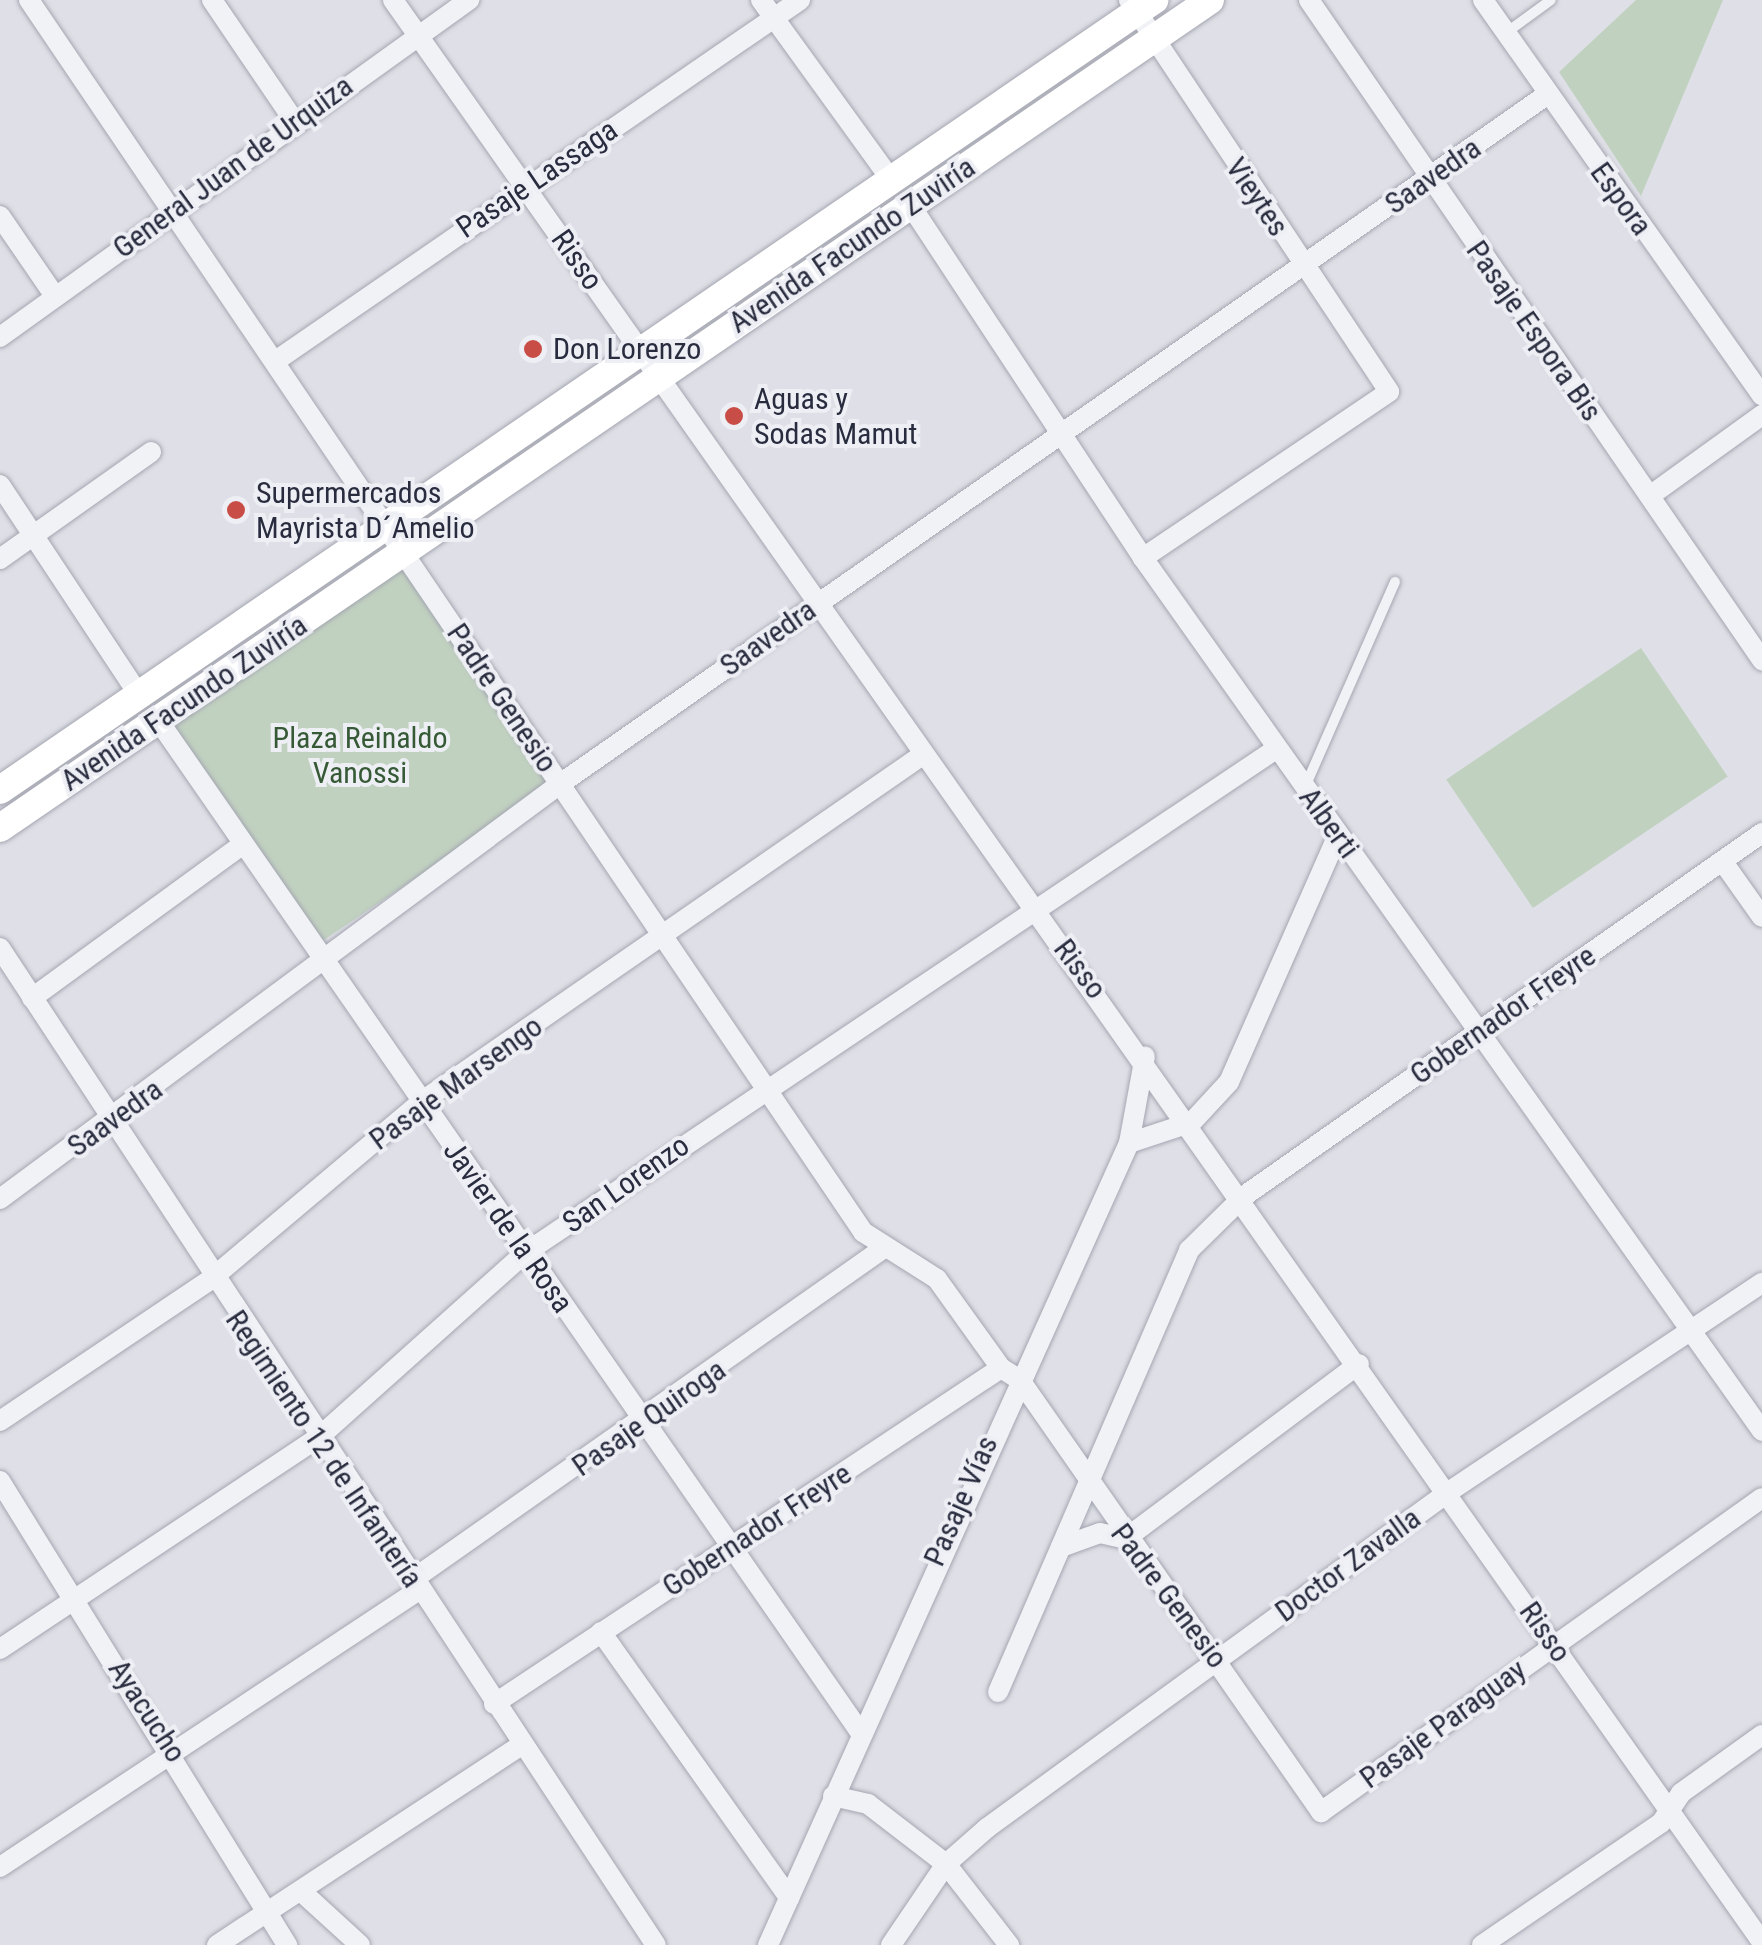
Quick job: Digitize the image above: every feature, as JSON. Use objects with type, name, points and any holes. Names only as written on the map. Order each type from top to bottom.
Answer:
[{"type":"main road","name":"Avenida Facundo Zuviría","points":[[0,790],[149,709],[404,553],[1210,0]]},
{"type":"main road","name":"Avenida Facundo Zuviría","points":[[0,828],[388,523],[640,348],[892,181],[1140,4]]},
{"type":"street","name":"Padre Genesio","points":[[29,0],[388,523],[404,553],[765,1088],[881,1250],[938,1279],[1011,1374],[1321,1812]]},
{"type":"street","points":[[212,0],[295,122]]},
{"type":"street","name":"Risso","points":[[393,0],[640,348],[814,606],[1192,1122],[1760,1942]]},
{"type":"street","name":"General Juan de Urquiza","points":[[0,338],[54,295],[469,0]]},
{"type":"street","points":[[761,0],[892,181]]},
{"type":"street","name":"Pasaje Lassaga","points":[[276,360],[800,0]]},
{"type":"street","name":"Pasaje Espora Bis","points":[[1309,0],[1428,179],[1762,660]]},
{"type":"street","name":"Espora","points":[[1483,0],[1762,395]]},
{"type":"street","name":"Vieytes","points":[[1140,4],[1152,41],[1388,392],[1143,558]]},
{"type":"street","name":"Saavedra","points":[[0,1199],[112,1123],[322,959],[560,784],[1548,94]]},
{"type":"street","name":"Alberti","points":[[910,206],[1143,558],[1762,1431]]},
{"type":"street","points":[[0,216],[54,295]]},
{"type":"street","points":[[1650,495],[1762,415]]},
{"type":"street","points":[[0,558],[151,452]]},
{"type":"street","name":"Javier de la Rosa","points":[[0,485],[149,709],[860,1732]]},
{"type":"street","name":"San Lorenzo","points":[[0,1649],[318,1438],[526,1253],[1034,906],[1276,749]]},
{"type":"street","name":"Pasaje Marsengo","points":[[0,1421],[211,1279],[422,1102],[921,756]]},
{"type":"street","points":[[1129,1143],[1192,1122],[1229,1082],[1338,834]]},
{"type":"street","name":"Gobernador Freyre","points":[[1244,1196],[1762,834]]},
{"type":"street","points":[[32,998],[243,844]]},
{"type":"street","points":[[1723,862],[1762,917]]},
{"type":"street","name":"Regimiento 12 de Infantería","points":[[0,948],[211,1279],[656,1945]]},
{"type":"street","name":"Pasaje Vías","points":[[768,1945],[1011,1374],[1129,1143],[1145,1056]]},
{"type":"street","points":[[998,1692],[1189,1250],[1244,1196]]},
{"type":"street","name":"Pasaje Quiroga","points":[[0,1867],[644,1425],[881,1250]]},
{"type":"street","name":"Doctor Zavalla","points":[[946,1864],[1447,1493],[1762,1282]]},
{"type":"street","points":[[1061,1547],[1100,1533],[1125,1539],[1359,1364]]},
{"type":"street","name":"Gobernador Freyre","points":[[494,1704],[731,1549],[1011,1374]]},
{"type":"street","name":"Ayacucho","points":[[0,1481],[173,1750],[287,1945]]},
{"type":"street","name":"Pasaje Paraguay","points":[[1321,1812],[1762,1498]]},
{"type":"street","points":[[601,1632],[790,1898]]},
{"type":"street","points":[[1482,1945],[1671,1809],[1762,1735]]},
{"type":"street","points":[[217,1945],[303,1893],[522,1745]]},
{"type":"street","points":[[833,1796],[868,1804],[946,1864],[1009,1945]]},
{"type":"street","points":[[891,1945],[946,1864]]},
{"type":"street","points":[[303,1893],[360,1945]]},
{"type":"lane","points":[[1506,33],[1551,0]]},
{"type":"lane","points":[[1304,788],[1395,582]]},
{"type":"green space","points":[[1636,0],[1723,0],[1641,196],[1559,72]]},
{"type":"green space","name":"Plaza Reinaldo Vanossi","points":[[403,556],[556,783],[315,946],[162,719]]},
{"type":"green space","points":[[1641,648],[1728,777],[1533,908],[1446,779]]},
{"type":"place","name":"Don Lorenzo","points":[[533,349]]},
{"type":"place","name":"Aguas y Sodas Mamut","points":[[734,416]]},
{"type":"place","name":"Supermercados Mayrista D´Amelio","points":[[236,510]]}]
